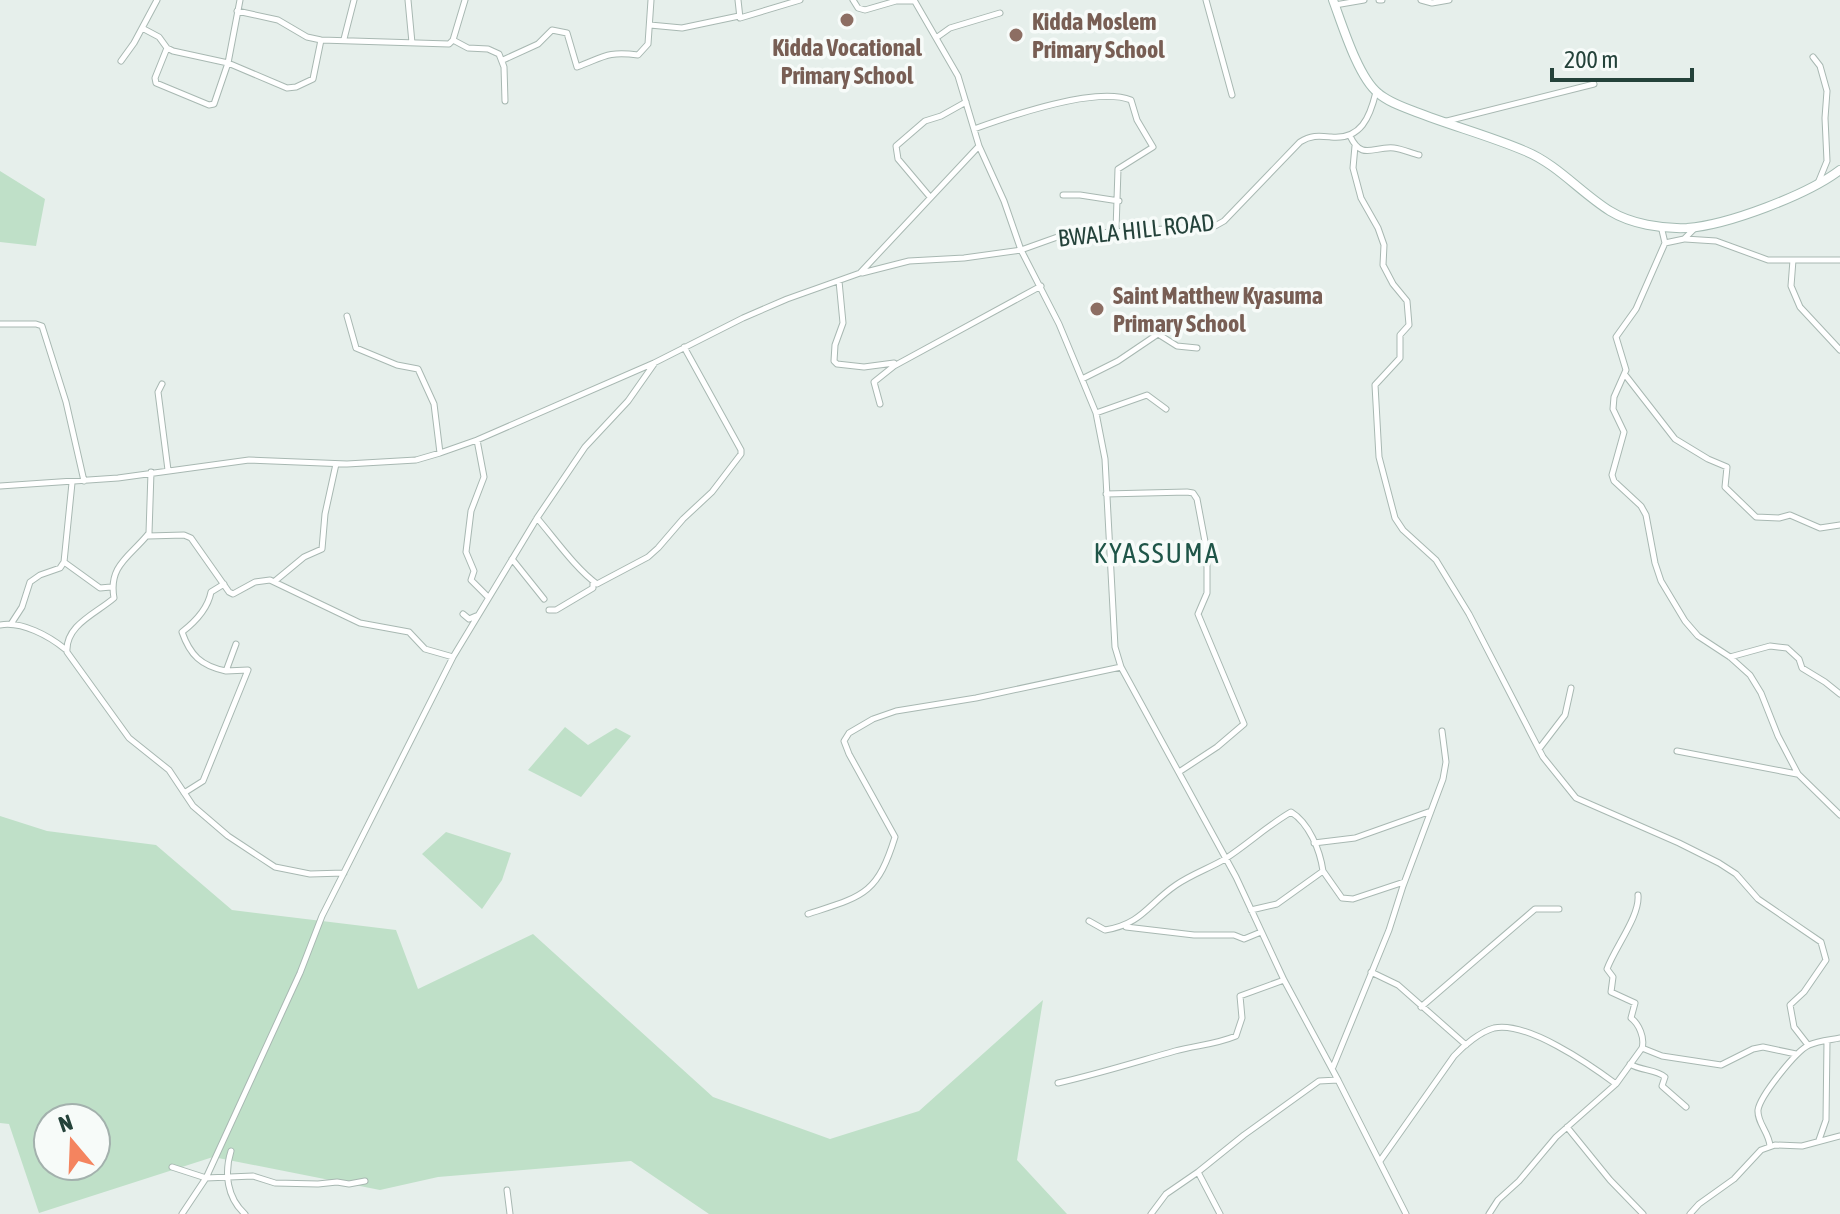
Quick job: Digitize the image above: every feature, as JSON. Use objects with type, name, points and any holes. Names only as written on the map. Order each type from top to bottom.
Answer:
[{"type":"street","points":[[121,61],[157,0]]},
{"type":"street","points":[[167,48],[155,78],[156,83],[209,105],[214,104],[228,63],[240,0]]},
{"type":"street","points":[[344,39],[354,0]]},
{"type":"street","points":[[408,0],[412,43]]},
{"type":"street","points":[[237,11],[278,20],[307,37],[321,40],[449,44],[465,0]]},
{"type":"street","points":[[503,60],[538,44],[552,30],[567,33],[577,67],[594,58],[618,52],[638,55],[648,44],[651,0]]},
{"type":"street","points":[[738,0],[739,16]]},
{"type":"street","points":[[650,25],[682,28],[740,18],[800,0]]},
{"type":"street","points":[[853,0],[858,8],[865,10],[896,1],[914,0],[958,76],[979,146],[1004,201],[1021,250],[1041,286],[1096,413],[1105,459],[1115,647],[1121,667],[1226,858],[1284,980],[1406,1214]]},
{"type":"street","points":[[1206,0],[1232,95]]},
{"type":"street","points":[[1364,0],[1334,2],[1358,62],[1376,92],[1392,102],[1443,122],[1527,151],[1545,161],[1611,212],[1631,221],[1697,227],[1739,216],[1818,184],[1840,170]]},
{"type":"street","points":[[1421,0],[1432,3],[1449,0]]},
{"type":"street","points":[[936,38],[950,28],[1000,13]]},
{"type":"street","points":[[142,28],[159,37],[167,48],[228,63],[287,88],[313,79],[321,40]]},
{"type":"street","points":[[453,40],[468,48],[493,50],[503,60],[505,101]]},
{"type":"street","points":[[1813,57],[1820,66],[1827,91],[1827,161],[1818,184]]},
{"type":"street","points":[[1443,122],[1594,84]]},
{"type":"street","points":[[1376,92],[1366,121],[1350,136],[1355,146],[1363,151],[1395,148],[1419,155]]},
{"type":"street","points":[[974,129],[1020,113],[1067,102],[1104,96],[1128,98],[1133,102],[1133,111],[1153,147],[1118,169],[1116,230]]},
{"type":"street","points":[[930,197],[898,159],[896,146],[925,121],[966,102]]},
{"type":"street","name":"BWALA HILL ROAD","points":[[0,486],[84,481],[249,460],[336,464],[416,460],[477,440],[654,363],[787,299],[860,273],[909,261],[1021,250],[1063,235],[1215,226],[1224,221],[1300,142],[1314,136],[1350,136]]},
{"type":"street","points":[[860,273],[979,146]]},
{"type":"street","points":[[1355,146],[1353,168],[1361,198],[1381,236],[1383,265],[1407,301],[1409,325],[1400,335],[1400,358],[1375,385],[1379,457],[1395,518],[1403,530],[1436,560],[1469,614],[1539,749],[1576,798],[1679,843],[1727,868],[1758,899],[1802,926],[1821,942],[1826,960],[1804,992],[1790,1005],[1794,1027],[1808,1045]]},
{"type":"street","points":[[1063,195],[1119,201]]},
{"type":"street","points":[[1661,226],[1665,243],[1636,309],[1616,337],[1626,375],[1634,390],[1675,439],[1727,467],[1725,487],[1756,517],[1790,515],[1820,528],[1840,525]]},
{"type":"street","points":[[1684,239],[1697,227]]},
{"type":"street","points":[[1665,243],[1684,239],[1716,241],[1768,260],[1840,260]]},
{"type":"street","points":[[1793,260],[1791,286],[1800,307],[1840,350]]},
{"type":"street","points":[[839,281],[843,323],[835,345],[834,361],[864,367],[900,362]]},
{"type":"street","points":[[880,404],[874,382],[900,362],[1041,286]]},
{"type":"street","points":[[347,316],[356,348],[397,365],[418,369],[434,404],[440,453]]},
{"type":"street","points":[[0,324],[42,326],[66,402],[84,481]]},
{"type":"street","points":[[1082,379],[1160,334],[1177,346],[1197,348]]},
{"type":"street","points":[[537,518],[585,577],[600,583],[648,557],[712,492],[741,450],[684,347]]},
{"type":"street","points":[[182,1214],[206,1178],[344,873],[453,657],[537,518],[585,447],[628,401],[654,363]]},
{"type":"street","points":[[1626,375],[1613,403],[1614,414],[1624,432],[1613,479],[1646,515],[1655,563],[1677,609],[1698,636],[1730,657],[1757,683],[1778,736],[1798,774],[1840,815]]},
{"type":"street","points":[[162,384],[158,403],[168,470]]},
{"type":"street","points":[[1096,413],[1149,395],[1166,409]]},
{"type":"street","points":[[477,440],[484,477],[471,511],[466,552],[474,571],[471,580],[488,597]]},
{"type":"street","points":[[275,581],[304,557],[322,549],[325,514],[336,464]]},
{"type":"street","points":[[147,536],[151,472]]},
{"type":"street","points":[[11,624],[22,607],[30,582],[60,568],[64,562],[72,482]]},
{"type":"street","points":[[1106,494],[1187,492],[1193,493],[1197,499],[1207,552],[1207,593],[1198,614],[1244,724],[1217,747],[1179,772]]},
{"type":"street","points":[[65,649],[85,617],[114,598],[112,580],[124,558],[147,536],[184,535],[191,538],[233,594],[255,582],[275,581],[303,598],[360,623],[409,632],[425,649],[453,657]]},
{"type":"street","points":[[512,559],[544,599]]},
{"type":"street","points":[[64,562],[100,588],[111,587]]},
{"type":"street","points":[[549,610],[556,610],[593,588],[592,580]]},
{"type":"street","points":[[184,793],[203,781],[248,670],[226,671],[198,661],[186,645],[182,632],[209,604],[211,592],[224,584]]},
{"type":"street","points":[[463,614],[469,619],[477,616]]},
{"type":"street","points":[[0,625],[11,624],[51,637],[65,649],[129,738],[169,770],[193,806],[262,861],[289,871],[344,873]]},
{"type":"street","points":[[226,671],[236,644]]},
{"type":"street","points":[[1730,657],[1770,646],[1787,648],[1799,659],[1802,668],[1840,694]]},
{"type":"street","points":[[808,914],[843,903],[873,886],[880,878],[895,837],[849,754],[844,741],[849,733],[873,719],[896,711],[976,698],[1121,667]]},
{"type":"street","points":[[1539,749],[1565,715],[1571,688]]},
{"type":"street","points":[[1332,1068],[1389,930],[1432,810],[1446,762],[1442,731]]},
{"type":"street","points":[[1677,751],[1798,774]]},
{"type":"street","points":[[1314,843],[1355,838],[1432,810]]},
{"type":"street","points":[[1125,927],[1179,883],[1226,858],[1291,812],[1306,825],[1321,858],[1323,871],[1342,898],[1353,899],[1404,882]]},
{"type":"street","points":[[1251,910],[1277,904],[1323,871]]},
{"type":"street","points":[[1489,1214],[1498,1200],[1567,1127],[1616,1084],[1642,1048],[1637,1023],[1630,1015],[1635,1003],[1611,992],[1613,977],[1607,969],[1634,918],[1639,904],[1638,895]]},
{"type":"street","points":[[1421,1007],[1535,909],[1559,909]]},
{"type":"street","points":[[1089,921],[1105,930],[1125,927],[1205,936],[1234,935],[1244,939],[1261,932]]},
{"type":"street","points":[[1371,972],[1398,985],[1466,1045]]},
{"type":"street","points":[[1058,1083],[1183,1049],[1206,1047],[1236,1036],[1242,1018],[1240,996],[1284,980]]},
{"type":"street","points":[[1380,1162],[1454,1056],[1492,1029],[1519,1029],[1583,1060],[1616,1084]]},
{"type":"street","points":[[1770,1146],[1769,1135],[1759,1119],[1760,1104],[1796,1054],[1808,1045],[1840,1038]]},
{"type":"street","points":[[1819,1141],[1825,1126],[1827,1041]]},
{"type":"street","points":[[1642,1048],[1662,1056],[1721,1065],[1763,1047],[1796,1054]]},
{"type":"street","points":[[1630,1064],[1639,1070],[1661,1073],[1665,1077],[1664,1090],[1686,1107]]},
{"type":"street","points":[[1151,1214],[1166,1194],[1319,1081],[1338,1080]]},
{"type":"street","points":[[1567,1127],[1610,1180],[1643,1214]]},
{"type":"street","points":[[1690,1214],[1706,1198],[1734,1179],[1761,1150],[1770,1146],[1797,1147],[1840,1136]]},
{"type":"street","points":[[231,1151],[230,1196],[245,1214]]},
{"type":"street","points":[[172,1167],[206,1178],[253,1176],[275,1183],[349,1184],[365,1181]]},
{"type":"street","points":[[1198,1172],[1220,1214]]},
{"type":"street","points":[[507,1190],[510,1214]]},
{"type":"green space","points":[[0,171],[45,199],[36,246],[0,242]]},
{"type":"green space","points":[[565,727],[588,745],[616,728],[631,736],[581,797],[528,770]]},
{"type":"green space","points":[[0,816],[47,831],[156,845],[232,910],[396,930],[418,989],[533,934],[713,1097],[830,1139],[919,1111],[1043,1000],[1017,1160],[1067,1214],[709,1214],[631,1161],[438,1177],[380,1190],[213,1157],[39,1213],[9,1124],[0,1123]]},
{"type":"green space","points":[[446,832],[511,853],[502,880],[482,909],[422,854]]},
{"type":"place","name":"Kidda Vocational Primary School","points":[[847,20]]},
{"type":"place","name":"Kidda Moslem Primary School","points":[[1016,35]]},
{"type":"place","name":"Saint Matthew Kyasuma Primary School","points":[[1097,309]]},
{"type":"district","name":"KYASSUMA","points":[[1157,553]]}]
